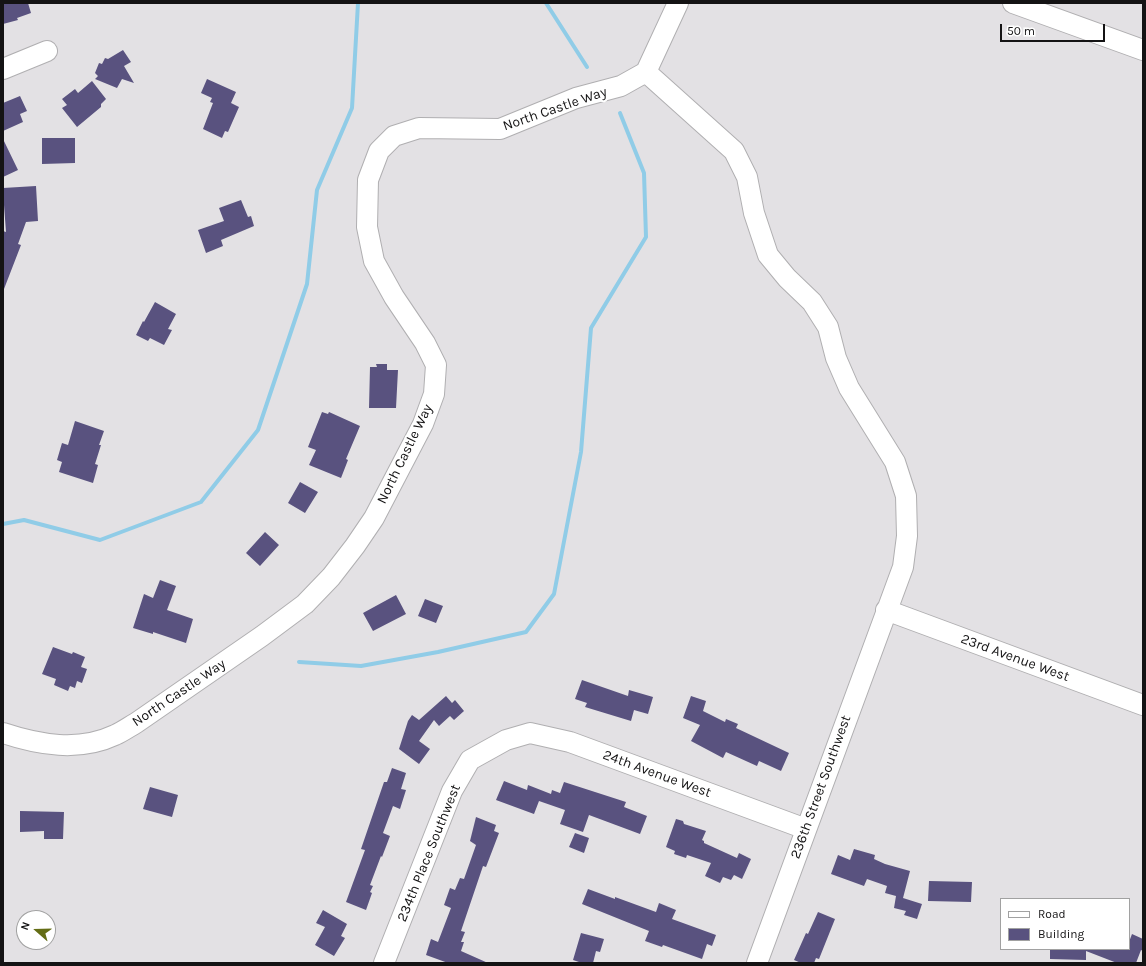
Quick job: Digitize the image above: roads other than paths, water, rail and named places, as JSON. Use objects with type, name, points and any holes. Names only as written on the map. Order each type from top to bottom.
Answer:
[{"type":"street","points":[[646,72],[678,3]]},
{"type":"street","points":[[1017,4],[1143,50]]},
{"type":"street","points":[[3,69],[47,51]]},
{"type":"street","name":"236th Street Southwest","points":[[646,72],[734,151],[747,177],[754,213],[768,255],[787,278],[812,302],[828,327],[836,358],[849,388],[895,462],[906,496],[907,536],[903,567],[757,963]]},
{"type":"street","name":"North Castle Way","points":[[3,733],[37,742],[76,746],[96,742],[114,735],[136,723],[262,636],[305,604],[331,577],[374,518],[423,424],[434,394],[436,365],[425,343],[394,297],[374,261],[367,227],[368,180],[379,150],[394,136],[419,128],[500,129],[576,98],[621,86],[646,72]]},
{"type":"street","name":"23rd Avenue West","points":[[886,610],[1143,705]]},
{"type":"street","name":"24th Avenue West","points":[[506,740],[530,733],[570,742],[806,828]]},
{"type":"street","name":"234th Place Southwest","points":[[384,963],[452,791],[470,760],[506,740]]},
{"type":"waterway","points":[[3,524],[24,520],[100,540],[201,502],[258,430],[307,284],[317,190],[352,108],[358,3]]},
{"type":"waterway","points":[[546,3],[587,67]]},
{"type":"waterway","points":[[299,662],[361,666],[438,652],[526,632],[554,594],[581,452],[591,328],[646,237],[644,173],[620,113]]}]
